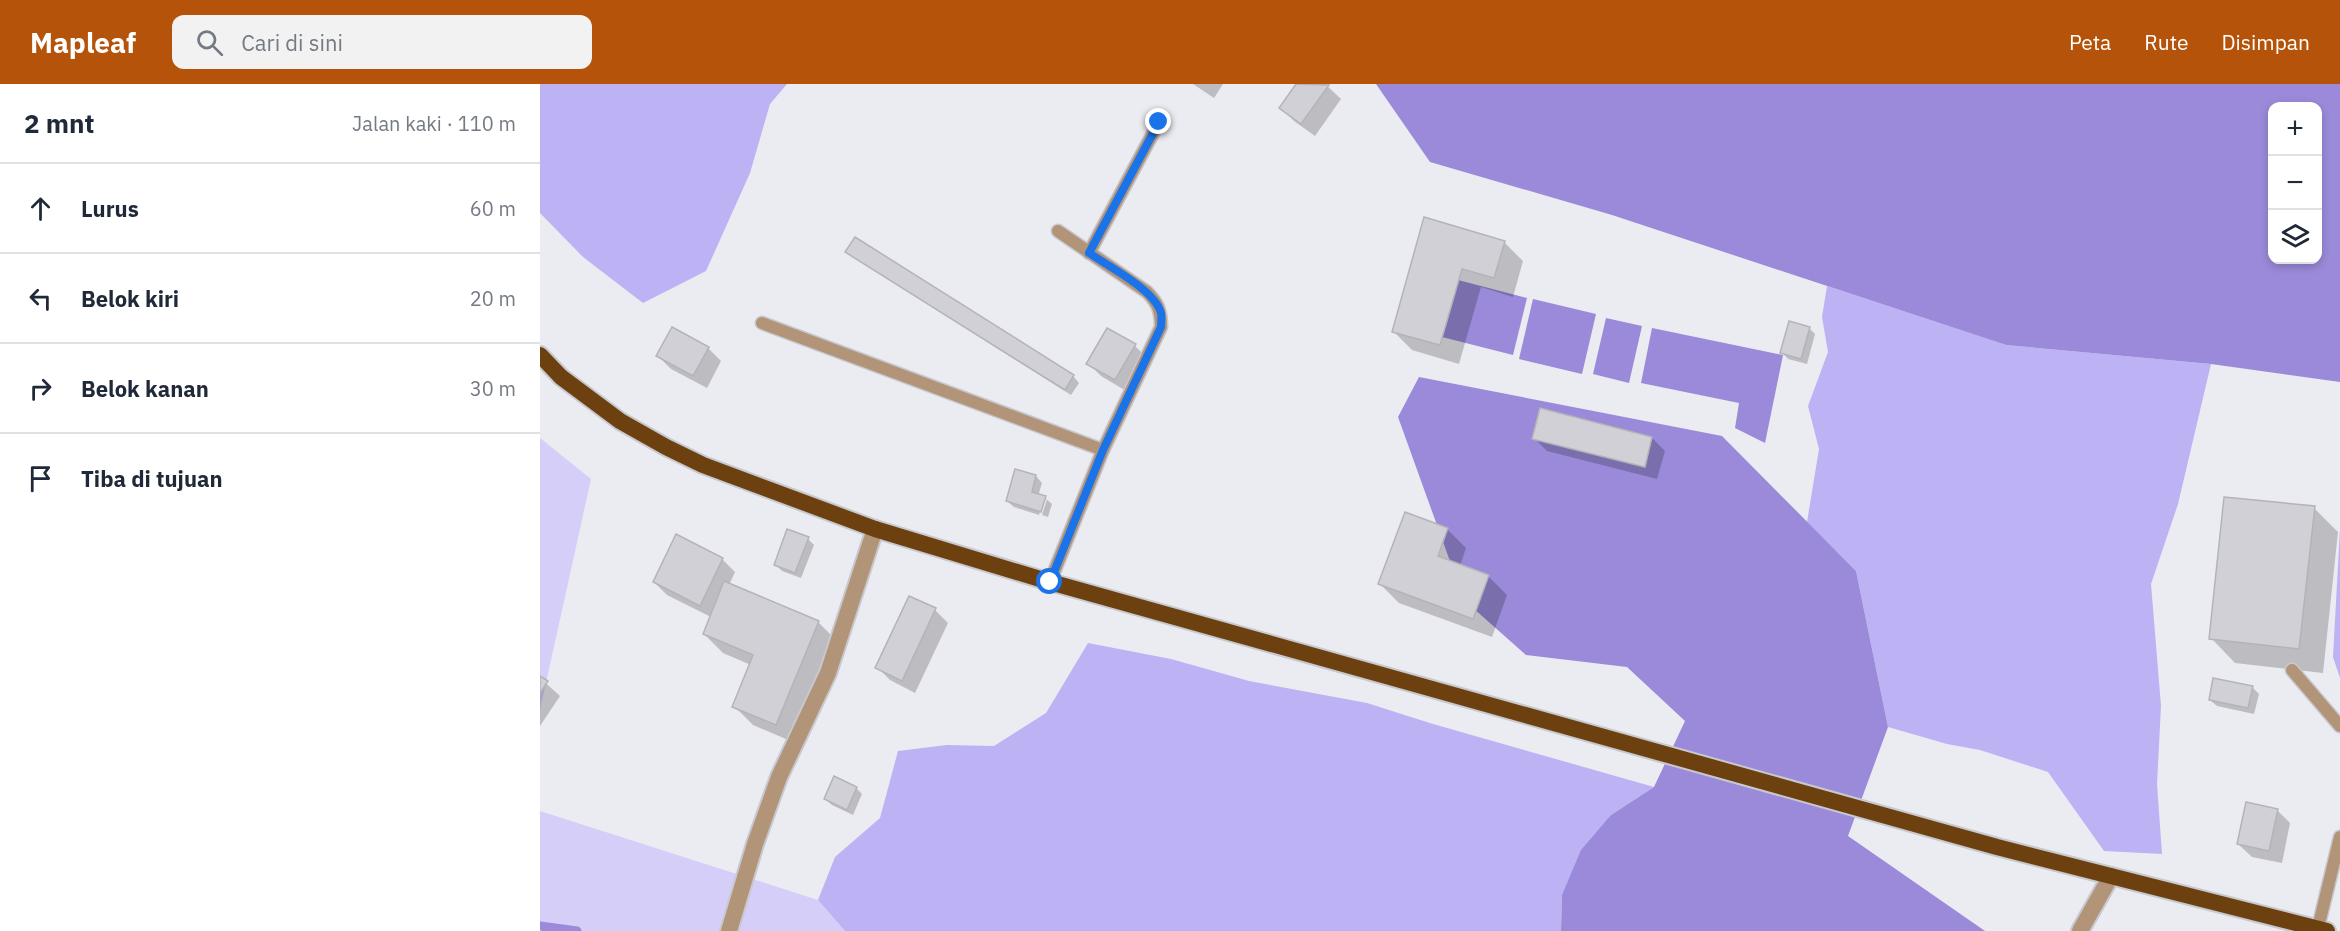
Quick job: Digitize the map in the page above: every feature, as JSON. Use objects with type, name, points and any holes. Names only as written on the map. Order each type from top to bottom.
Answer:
[{"type":"highway","points":[[540,355],[561,377],[612,415],[666,447],[703,465],[875,530],[1050,582],[1997,847],[2323,930]]},
{"type":"street","points":[[729,931],[779,777],[828,673],[875,530]]},
{"type":"street","points":[[2080,931],[2111,876]]},
{"type":"lane","points":[[1089,253],[1159,122]]},
{"type":"lane","points":[[1050,582],[1103,450],[1161,327],[1161,313],[1156,301],[1147,292],[1058,231]]},
{"type":"lane","points":[[762,323],[1103,450]]},
{"type":"lane","points":[[2292,670],[2340,726]]},
{"type":"lane","points":[[2323,930],[2340,837]]},
{"type":"shaded area","points":[[540,84],[787,84],[770,104],[750,173],[706,271],[643,303],[583,257],[540,213]]},
{"type":"shaded area","points":[[1376,84],[2340,84],[2340,382],[2211,364],[2006,345],[1612,215],[1430,162]]},
{"type":"shaded area","points":[[1458,280],[1527,298],[1513,355],[1442,337]]},
{"type":"shaded area","points":[[1827,286],[2006,345],[2211,364],[2178,504],[2151,584],[2161,706],[2157,784],[2162,854],[2104,851],[2048,772],[1980,750],[1947,744],[1888,727],[1856,571],[1807,522],[1819,449],[1808,406],[1828,352],[1822,317]]},
{"type":"shaded area","points":[[1533,299],[1596,314],[1582,374],[1519,359]]},
{"type":"shaded area","points":[[1606,318],[1642,326],[1629,383],[1593,374]]},
{"type":"shaded area","points":[[1652,328],[1783,355],[1765,443],[1735,428],[1739,403],[1641,383]]},
{"type":"shaded area","points":[[1419,377],[1722,436],[1856,571],[1888,727],[1848,836],[1985,931],[1561,931],[1562,895],[1581,850],[1611,815],[1654,787],[1685,721],[1627,667],[1526,655],[1464,600],[1398,417]]},
{"type":"shaded area","points":[[540,438],[591,479],[540,710]]},
{"type":"shaded area","points":[[2340,529],[2340,678],[2333,657]]},
{"type":"shaded area","points":[[1088,643],[1171,659],[1249,681],[1367,703],[1654,787],[1611,815],[1562,895],[1561,931],[845,931],[818,900],[835,857],[880,818],[898,751],[947,745],[994,746],[1046,713]]},
{"type":"shaded area","points":[[540,811],[818,900],[845,931],[540,931]]},
{"type":"building","points":[[1296,84],[1329,85],[1301,124],[1279,108]]},
{"type":"building","points":[[1424,217],[1505,241],[1494,278],[1462,269],[1440,345],[1392,332]]},
{"type":"building","points":[[855,237],[1074,375],[1065,390],[845,252]]},
{"type":"building","points":[[1789,321],[1810,327],[1801,359],[1780,353]]},
{"type":"building","points":[[672,327],[709,347],[693,376],[656,356]]},
{"type":"building","points":[[1107,328],[1136,344],[1115,380],[1086,364]]},
{"type":"building","points":[[1540,408],[1652,437],[1645,467],[1532,439]]},
{"type":"building","points":[[1015,469],[1036,475],[1032,492],[1046,496],[1041,512],[1006,501]]},
{"type":"building","points":[[2224,497],[2315,506],[2299,649],[2209,639]]},
{"type":"building","points":[[1405,512],[1448,528],[1438,556],[1489,575],[1473,619],[1378,584]]},
{"type":"building","points":[[787,529],[809,537],[795,573],[774,565]]},
{"type":"building","points":[[676,534],[723,558],[700,606],[653,582]]},
{"type":"building","points":[[724,581],[819,621],[776,725],[732,707],[753,655],[703,634]]},
{"type":"building","points":[[909,596],[936,608],[902,681],[875,668]]},
{"type":"building","points":[[540,676],[548,681],[540,693]]},
{"type":"building","points":[[2213,678],[2253,686],[2248,708],[2209,700]]},
{"type":"building","points":[[834,776],[857,787],[847,810],[824,799]]},
{"type":"building","points":[[2246,802],[2278,809],[2269,851],[2237,844]]},
{"type":"waterway","points":[[540,926],[577,931]]},
{"type":"route","points":[[1050,582],[1103,450],[1161,327],[1161,313],[1156,301],[1147,292],[1089,253],[1159,122]]}]
